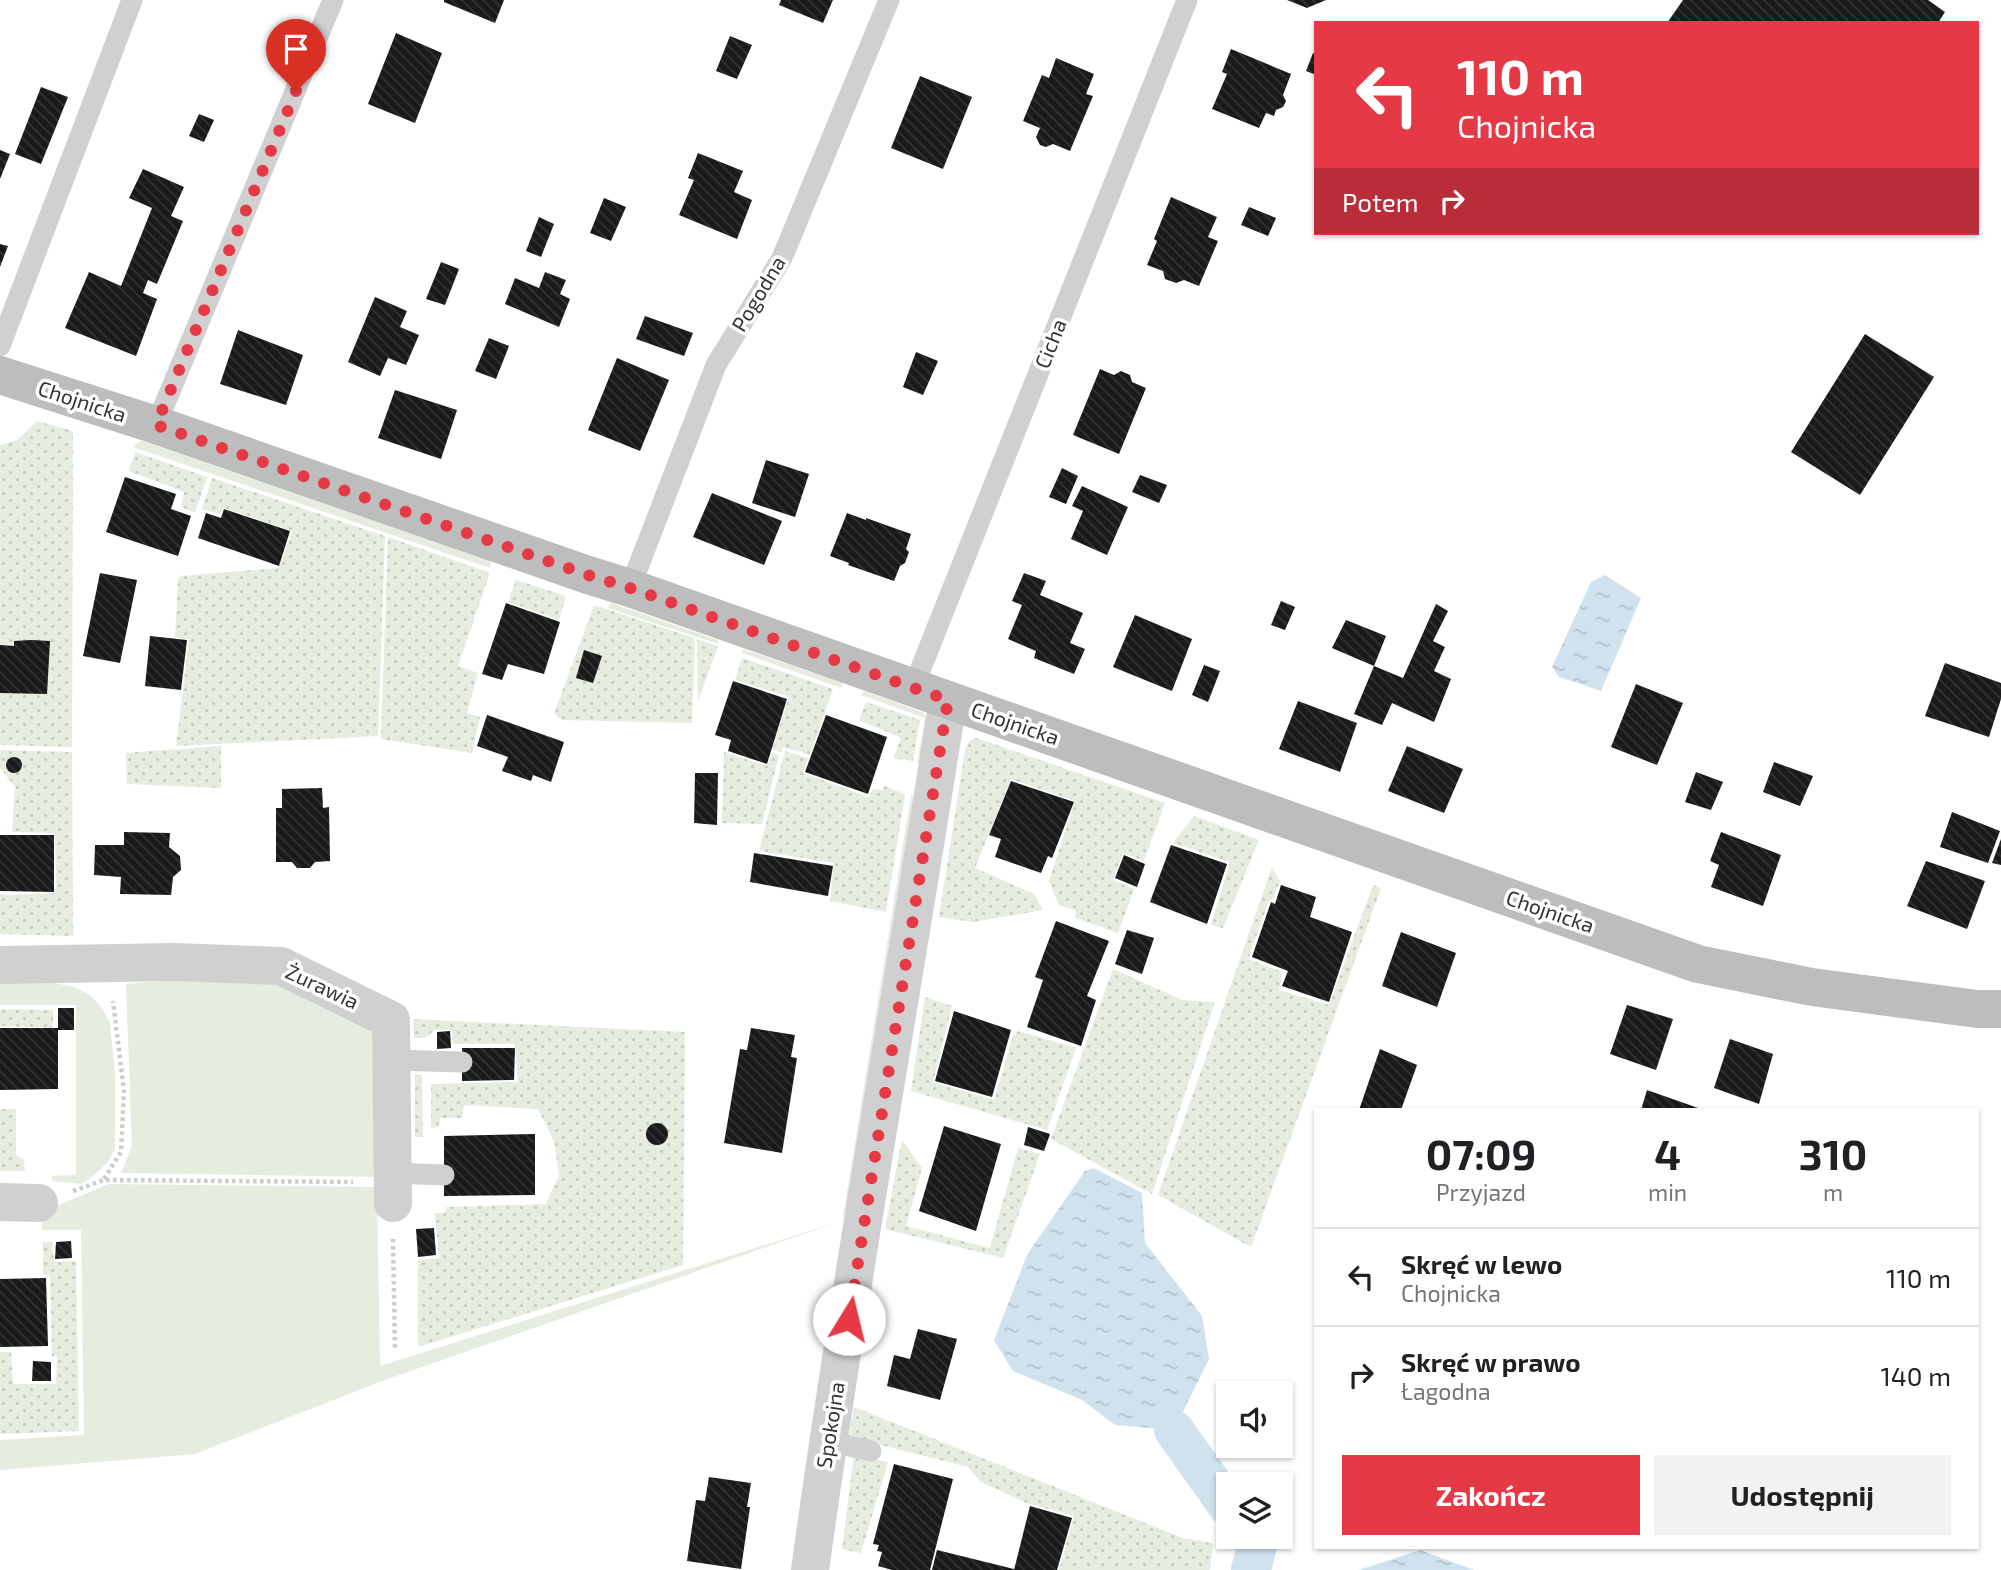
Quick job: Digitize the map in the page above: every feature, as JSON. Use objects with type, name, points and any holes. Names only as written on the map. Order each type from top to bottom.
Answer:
[{"type":"street","name":"Chojnicka","points":[[0,375],[156,425],[630,588],[1698,964],[1811,987],[1977,1009],[2001,1009]]},
{"type":"street","name":"Spokojna","points":[[810,1570],[828,1441],[904,980],[930,694]]},
{"type":"street","name":"Żurawia","points":[[88,963],[174,962],[281,966],[391,1020],[393,1186]]},
{"type":"street","points":[[0,965],[88,963]]},
{"type":"street","points":[[0,1202],[39,1203]]},
{"type":"lane","points":[[0,346],[132,0]]},
{"type":"lane","points":[[156,425],[333,0]]},
{"type":"lane","name":"Pogodna","points":[[630,588],[716,365],[782,258],[889,0]]},
{"type":"lane","name":"Cicha","points":[[930,694],[1187,0]]},
{"type":"lane","points":[[391,1060],[462,1062]]},
{"type":"lane","points":[[393,1186],[444,1175]]},
{"type":"lane","points":[[828,1441],[871,1451]]},
{"type":"path","points":[[88,963],[113,997],[124,1091],[121,1152],[104,1180],[393,1186],[395,1348]]},
{"type":"shaded area","points":[[37,421],[73,431],[72,747],[0,745],[0,445],[17,440]]},
{"type":"shaded area","points":[[143,441],[491,561],[490,568],[133,447]]},
{"type":"shaded area","points":[[135,452],[207,477],[195,513],[181,507],[184,492],[129,471]]},
{"type":"shaded area","points":[[212,478],[385,536],[378,736],[176,746],[189,639],[175,638],[180,576],[279,568],[292,531],[224,508],[220,514],[202,509]]},
{"type":"shaded area","points":[[388,537],[490,573],[458,666],[478,673],[467,713],[480,717],[472,753],[381,739]]},
{"type":"shaded area","points":[[516,580],[566,596],[559,620],[508,602]]},
{"type":"shaded area","points":[[611,603],[718,640],[718,644],[608,608]]},
{"type":"shaded area","points":[[594,605],[695,638],[692,723],[562,720],[554,714]]},
{"type":"shaded area","points":[[697,639],[718,646],[698,701]]},
{"type":"shaded area","points":[[743,649],[843,683],[841,688],[742,653]]},
{"type":"shaded area","points":[[742,658],[833,689],[810,755],[783,747],[781,752],[772,750],[789,697],[735,680]]},
{"type":"shaded area","points":[[864,691],[927,716],[923,764],[917,763],[925,718],[861,695]]},
{"type":"shaded area","points":[[866,702],[920,720],[913,761],[893,758],[901,738],[859,720]]},
{"type":"shaded area","points":[[976,738],[1165,803],[1144,861],[1123,853],[1113,880],[1134,889],[1118,933],[1075,918],[1076,911],[1059,905],[1049,881],[1075,801],[1011,779],[975,868],[1034,894],[1043,910],[973,922],[939,917],[965,750],[969,741]]},
{"type":"shaded area","points":[[221,746],[221,788],[127,784],[126,753]]},
{"type":"shaded area","points":[[0,750],[72,752],[73,936],[0,934],[0,895],[56,893],[55,833],[12,832],[15,787],[0,768]]},
{"type":"shaded area","points":[[785,751],[808,758],[803,773],[868,797],[873,789],[882,790],[885,786],[905,794],[886,912],[830,901],[834,863],[759,851]]},
{"type":"shaded area","points":[[724,752],[767,766],[772,753],[779,755],[762,824],[722,823]]},
{"type":"shaded area","points":[[911,795],[918,797],[846,1217],[843,1217]]},
{"type":"shaded area","points":[[1194,816],[1259,840],[1223,928],[1211,925],[1230,862],[1173,843]]},
{"type":"shaded area","points":[[1272,867],[1280,881],[1273,899],[1269,901],[1248,959],[1283,972],[1279,990],[1329,1005],[1373,885],[1381,888],[1251,1247],[1158,1195]]},
{"type":"shaded area","points":[[1113,969],[1182,1000],[1215,1002],[1152,1194],[1051,1139]]},
{"type":"shaded area","points":[[221,976],[245,977],[335,1003],[377,1036],[378,1177],[121,1173],[132,1146],[126,984]]},
{"type":"shaded area","points":[[0,980],[38,980],[75,987],[91,996],[110,1023],[115,1072],[115,1149],[108,1162],[81,1184],[52,1181],[52,1176],[76,1175],[76,1005],[0,1005]]},
{"type":"shaded area","points":[[925,997],[952,1006],[933,1082],[994,1100],[1013,1036],[1018,1031],[1076,1048],[1047,1130],[911,1091]]},
{"type":"shaded area","points":[[0,1009],[53,1010],[53,1028],[0,1026]]},
{"type":"shaded area","points":[[413,1019],[685,1032],[683,1265],[418,1347],[418,1260],[439,1258],[435,1213],[445,1213],[446,1207],[546,1204],[559,1175],[554,1141],[538,1109],[464,1105],[462,1118],[440,1118],[439,1127],[431,1128],[431,1084],[518,1082],[515,1044],[453,1044],[452,1030],[435,1030],[425,1038],[414,1038]]},
{"type":"shaded area","points":[[415,1075],[422,1075],[423,1137],[415,1137]]},
{"type":"shaded area","points":[[0,1109],[16,1109],[16,1155],[24,1160],[25,1171],[0,1171]]},
{"type":"shaded area","points":[[902,1140],[922,1168],[906,1226],[990,1248],[1018,1148],[1040,1154],[1003,1258],[885,1229]]},
{"type":"shaded area","points":[[109,1184],[377,1187],[380,1366],[838,1222],[382,1381],[195,1454],[0,1470],[0,1440],[84,1435],[81,1230],[42,1230],[43,1214]]},
{"type":"shaded area","points":[[43,1242],[52,1242],[54,1262],[76,1261],[79,1431],[0,1434],[0,1352],[11,1352],[13,1384],[56,1384],[57,1356],[52,1357],[50,1276],[43,1275]]},
{"type":"shaded area","points":[[854,1407],[1183,1538],[1213,1543],[1210,1570],[1059,1570],[1074,1516],[1026,1503],[981,1482],[968,1467],[849,1437]]},
{"type":"shaded area","points":[[854,1455],[888,1462],[861,1553],[842,1549]]},
{"type":"water","points":[[1605,575],[1641,598],[1601,691],[1559,677],[1552,667],[1591,582]]},
{"type":"water","points":[[1094,1168],[1142,1193],[1145,1243],[1202,1316],[1209,1359],[1174,1430],[1115,1425],[1082,1400],[1013,1371],[994,1340],[1028,1253],[1085,1171]]},
{"type":"water","points":[[1420,1550],[1474,1570],[1359,1570]]},
{"type":"building","points":[[444,0],[504,0],[495,23]]},
{"type":"building","points":[[781,0],[833,0],[823,23],[779,5]]},
{"type":"building","points":[[1287,0],[1326,0],[1307,8]]},
{"type":"building","points":[[1683,0],[1928,0],[1945,12],[1939,21],[1668,21]]},
{"type":"building","points":[[396,33],[442,53],[415,123],[368,104]]},
{"type":"building","points":[[730,36],[752,45],[737,79],[716,71]]},
{"type":"building","points":[[1231,49],[1291,74],[1283,95],[1286,101],[1283,107],[1276,110],[1274,116],[1266,113],[1259,128],[1212,109],[1227,74],[1222,72]]},
{"type":"building","points":[[1313,53],[1314,53],[1314,74],[1306,71]]},
{"type":"building","points":[[1056,58],[1094,74],[1086,94],[1093,96],[1070,151],[1053,144],[1046,147],[1040,145],[1036,137],[1040,128],[1023,121],[1042,75],[1049,78]]},
{"type":"building","points":[[920,76],[972,97],[943,169],[891,148]]},
{"type":"building","points":[[41,87],[68,97],[41,164],[15,154]]},
{"type":"building","points":[[199,114],[214,120],[204,142],[189,136]]},
{"type":"building","points":[[0,150],[10,154],[0,179]]},
{"type":"building","points":[[698,153],[743,171],[734,192],[752,200],[737,239],[679,215],[694,180],[688,178]]},
{"type":"building","points":[[143,169],[184,187],[171,216],[183,221],[157,284],[148,280],[143,293],[157,299],[136,356],[65,328],[89,272],[121,286],[152,208],[129,198]]},
{"type":"building","points":[[1171,197],[1217,217],[1208,237],[1218,241],[1199,286],[1184,280],[1176,283],[1165,279],[1163,271],[1147,265]]},
{"type":"building","points":[[604,198],[626,207],[611,241],[590,233]]},
{"type":"building","points":[[1249,207],[1276,218],[1268,236],[1241,225]]},
{"type":"building","points":[[539,217],[554,224],[541,257],[526,251]]},
{"type":"building","points":[[0,244],[8,246],[0,267]]},
{"type":"building","points":[[441,262],[459,269],[445,305],[426,299]]},
{"type":"building","points":[[545,272],[566,280],[560,294],[570,299],[559,327],[505,304],[515,278],[539,288]]},
{"type":"building","points":[[375,297],[407,311],[400,327],[419,335],[406,365],[388,358],[380,376],[348,362]]},
{"type":"building","points":[[645,316],[693,333],[684,356],[636,339]]},
{"type":"building","points":[[238,330],[303,355],[286,405],[220,384]]},
{"type":"building","points":[[1865,334],[1934,377],[1860,495],[1791,452]]},
{"type":"building","points":[[489,338],[509,346],[496,379],[475,371]]},
{"type":"building","points":[[916,352],[938,361],[923,395],[903,387]]},
{"type":"building","points":[[617,358],[669,380],[640,451],[588,430]]},
{"type":"building","points":[[1100,369],[1114,375],[1121,371],[1130,375],[1132,382],[1146,388],[1119,454],[1073,435]]},
{"type":"building","points":[[395,390],[457,410],[441,459],[378,438]]},
{"type":"building","points":[[766,460],[809,474],[795,517],[752,503]]},
{"type":"building","points":[[1062,468],[1078,476],[1066,504],[1049,497]]},
{"type":"building","points":[[1140,475],[1167,485],[1159,503],[1132,492]]},
{"type":"building","points":[[125,477],[176,494],[171,509],[191,516],[178,556],[106,532]]},
{"type":"building","points":[[1082,486],[1128,507],[1107,555],[1071,539],[1083,511],[1072,506]]},
{"type":"building","points":[[712,493],[782,521],[764,565],[693,537]]},
{"type":"building","points":[[224,509],[290,531],[279,566],[198,538],[206,513],[221,518]]},
{"type":"building","points":[[847,513],[911,534],[906,549],[909,552],[894,581],[830,556]]},
{"type":"building","points":[[100,573],[137,580],[120,663],[83,656]]},
{"type":"building","points":[[1024,573],[1046,581],[1040,595],[1083,613],[1070,643],[1085,649],[1074,674],[1034,658],[1036,651],[1008,639],[1022,605],[1012,601]]},
{"type":"building","points":[[1281,601],[1295,607],[1285,630],[1271,625]]},
{"type":"building","points":[[506,603],[560,622],[544,674],[508,664],[502,680],[482,674]]},
{"type":"building","points":[[1436,604],[1448,611],[1433,641],[1445,647],[1434,671],[1451,679],[1434,722],[1392,703],[1382,725],[1354,714],[1374,666],[1403,678]]},
{"type":"building","points":[[1135,615],[1192,639],[1172,691],[1113,667]]},
{"type":"building","points":[[1346,620],[1386,636],[1374,666],[1332,648]]},
{"type":"building","points":[[150,636],[187,640],[181,690],[145,686]]},
{"type":"building","points":[[14,641],[50,641],[47,694],[0,693],[0,645],[14,646]]},
{"type":"building","points":[[584,650],[602,656],[593,683],[576,678]]},
{"type":"building","points":[[1945,663],[2001,683],[2001,699],[1989,737],[1925,716]]},
{"type":"building","points":[[1204,665],[1220,671],[1208,702],[1192,695]]},
{"type":"building","points":[[733,681],[787,699],[767,764],[728,751],[731,740],[715,735]]},
{"type":"building","points":[[1636,684],[1683,703],[1657,765],[1611,747]]},
{"type":"building","points":[[1298,701],[1357,723],[1340,772],[1279,749]]},
{"type":"building","points":[[487,715],[564,742],[551,782],[533,775],[531,781],[502,771],[508,757],[477,746]]},
{"type":"building","points":[[826,715],[887,737],[868,794],[805,772]]},
{"type":"building","points":[[1407,746],[1463,769],[1444,813],[1388,791]]},
{"type":"building","points":[[14,757],[20,759],[20,771],[14,773],[8,771],[6,765],[8,759]]},
{"type":"building","points":[[1774,762],[1813,776],[1800,806],[1763,792]]},
{"type":"building","points":[[1696,772],[1723,782],[1711,810],[1685,802]]},
{"type":"building","points":[[695,773],[718,773],[717,825],[694,823]]},
{"type":"building","points":[[1011,781],[1074,802],[1052,858],[1048,856],[1041,873],[995,857],[1001,839],[989,835]]},
{"type":"building","points":[[322,788],[323,808],[329,807],[330,861],[315,862],[310,868],[297,868],[292,862],[276,862],[276,808],[282,808],[282,789]]},
{"type":"building","points":[[1952,812],[2000,831],[1988,863],[1940,847]]},
{"type":"building","points":[[124,832],[170,833],[169,847],[180,856],[181,870],[173,877],[171,895],[120,894],[121,877],[94,875],[95,845],[124,845]]},
{"type":"building","points":[[1721,832],[1781,855],[1763,906],[1711,887],[1719,865],[1710,861]]},
{"type":"building","points":[[0,835],[54,835],[54,892],[0,891]]},
{"type":"building","points":[[2001,839],[2001,865],[1992,863]]},
{"type":"building","points":[[1171,845],[1227,864],[1207,924],[1150,902]]},
{"type":"building","points":[[754,853],[833,866],[828,896],[750,882]]},
{"type":"building","points":[[1124,855],[1145,864],[1137,887],[1115,878]]},
{"type":"building","points":[[1926,861],[1985,881],[1967,929],[1907,906]]},
{"type":"building","points":[[1281,885],[1316,897],[1310,917],[1352,932],[1329,1002],[1282,986],[1288,971],[1252,957],[1271,902],[1275,904]]},
{"type":"building","points":[[1056,921],[1109,941],[1087,996],[1096,1000],[1081,1046],[1027,1027],[1043,980],[1035,977]]},
{"type":"building","points":[[1127,930],[1154,938],[1142,974],[1115,964]]},
{"type":"building","points":[[1401,932],[1456,953],[1437,1007],[1382,986]]},
{"type":"building","points":[[1627,1005],[1673,1019],[1656,1070],[1610,1054]]},
{"type":"building","points":[[58,1008],[74,1008],[74,1030],[58,1030]]},
{"type":"building","points":[[954,1011],[1011,1030],[992,1097],[935,1081]]},
{"type":"building","points":[[0,1028],[58,1028],[58,1089],[0,1090]]},
{"type":"building","points":[[751,1028],[795,1035],[791,1057],[797,1058],[782,1153],[724,1143],[740,1049],[747,1050]]},
{"type":"building","points":[[450,1031],[451,1048],[437,1049],[437,1032]]},
{"type":"building","points":[[1730,1039],[1773,1054],[1759,1104],[1714,1088]]},
{"type":"building","points":[[462,1048],[515,1048],[514,1080],[462,1081]]},
{"type":"building","points":[[1380,1049],[1417,1065],[1402,1108],[1360,1108]]},
{"type":"building","points":[[1647,1090],[1698,1108],[1642,1108]]},
{"type":"building","points":[[657,1123],[665,1126],[668,1134],[665,1142],[657,1145],[649,1142],[646,1134],[649,1126]]},
{"type":"building","points":[[944,1126],[1001,1144],[976,1231],[919,1211]]},
{"type":"building","points":[[1028,1127],[1050,1134],[1044,1151],[1024,1145]]},
{"type":"building","points":[[535,1134],[535,1195],[444,1196],[444,1136]]},
{"type":"building","points":[[434,1228],[436,1255],[418,1257],[416,1229]]},
{"type":"building","points":[[71,1241],[72,1258],[55,1259],[56,1242]]},
{"type":"building","points":[[46,1278],[48,1346],[0,1347],[0,1279]]},
{"type":"building","points":[[918,1329],[957,1339],[940,1400],[887,1386],[894,1355],[910,1359]]},
{"type":"building","points":[[33,1361],[51,1362],[51,1381],[32,1381]]},
{"type":"building","points":[[894,1464],[953,1479],[930,1570],[892,1570],[878,1566],[882,1552],[877,1551],[879,1545],[873,1544]]},
{"type":"building","points":[[709,1477],[751,1483],[741,1569],[687,1561],[696,1500],[705,1501]]},
{"type":"building","points":[[1030,1506],[1072,1518],[1057,1570],[1014,1570]]},
{"type":"building","points":[[937,1550],[1014,1569],[1014,1570],[932,1570]]},
{"type":"waterway","points":[[1174,1430],[1216,1489]]},
{"type":"waterway","points":[[1251,1570],[1256,1549]]},
{"type":"route","points":[[296,91],[156,425],[948,700],[849,1319]]}]
